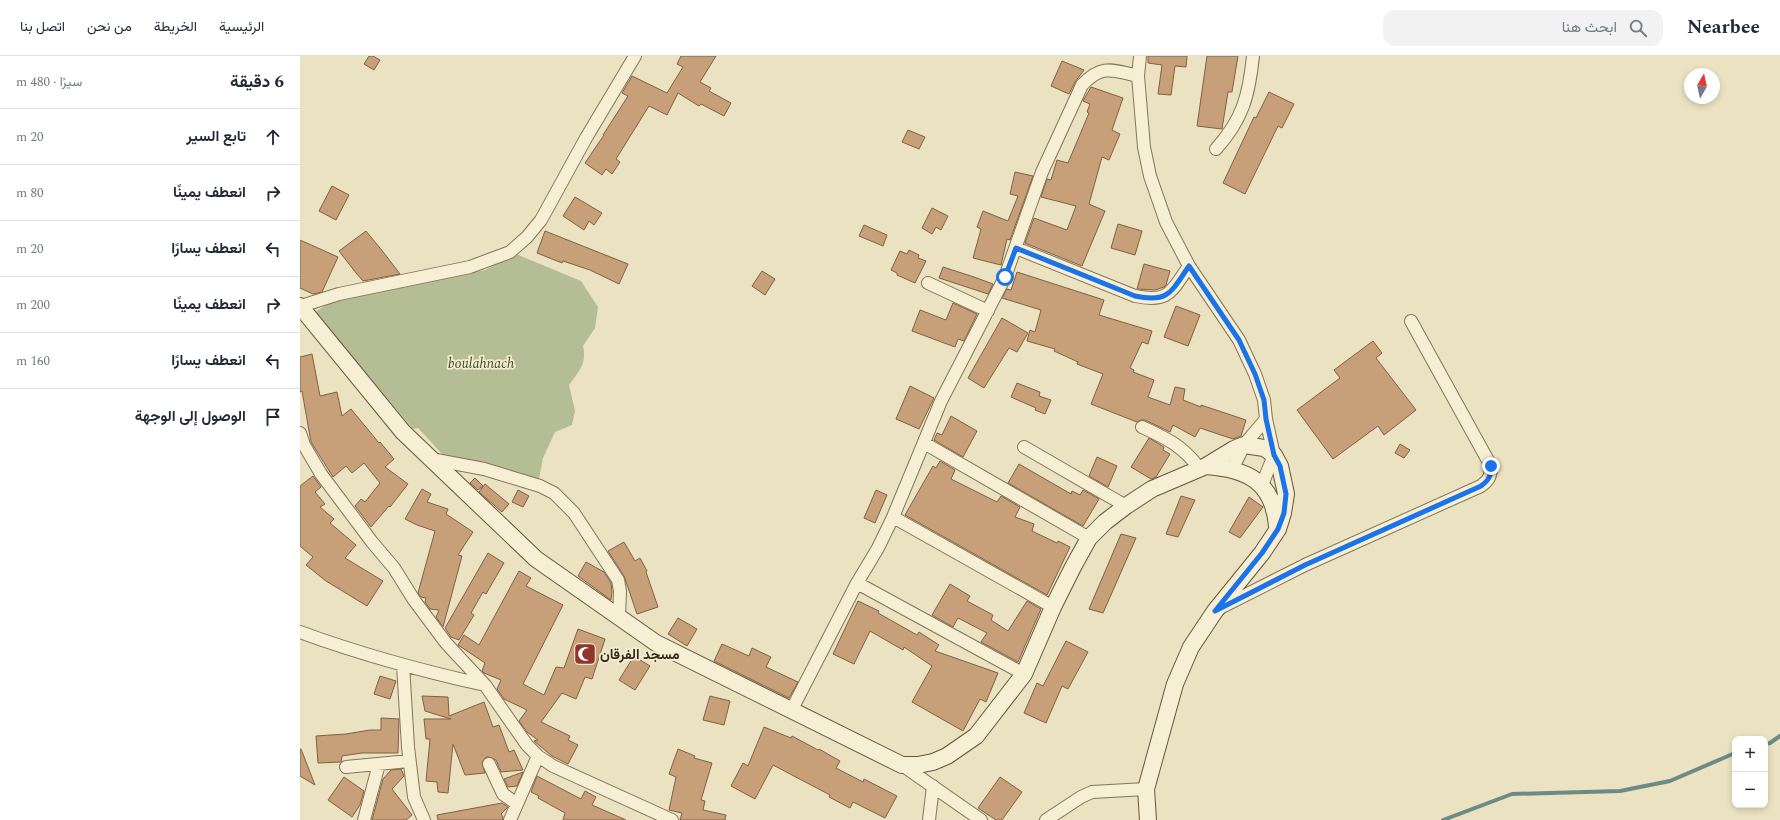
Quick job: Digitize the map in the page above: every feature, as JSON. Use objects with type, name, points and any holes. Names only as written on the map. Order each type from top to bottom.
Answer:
[{"type":"main road","points":[[300,306],[403,432],[536,558],[656,643],[902,765],[926,763],[947,756],[976,736],[1024,674],[1053,607],[1089,538],[1106,522],[1126,506],[1152,489],[1203,467],[1223,454],[1244,445],[1264,448],[1274,455],[1280,466],[1286,494],[1284,513],[1278,529],[1262,553],[1215,611],[1191,648],[1175,684],[1146,789],[1148,820]]},
{"type":"main road","points":[[1203,467],[1233,468],[1262,485],[1274,508],[1278,529]]},
{"type":"street","points":[[300,306],[339,294],[470,267],[510,252],[527,237],[541,220],[586,138],[635,56]]},
{"type":"street","points":[[1140,56],[1138,76],[1144,147],[1150,176],[1166,222],[1189,266],[1239,340],[1264,400],[1266,419],[1274,455],[1262,485]]},
{"type":"street","points":[[1216,149],[1237,120],[1245,103],[1249,91],[1253,56]]},
{"type":"street","points":[[791,711],[857,583],[878,548],[893,517],[940,401],[1005,277],[1042,172],[1082,85],[1092,74],[1100,71],[1112,70],[1138,76]]},
{"type":"street","points":[[1016,248],[1135,296],[1149,299],[1162,298],[1174,288],[1189,266]]},
{"type":"street","points":[[928,283],[988,311]]},
{"type":"street","points":[[1215,611],[1305,565],[1481,486],[1489,480],[1491,466],[1411,321]]},
{"type":"street","points":[[1233,468],[1244,445],[1266,419]]},
{"type":"street","points":[[1142,427],[1178,446],[1203,467]]},
{"type":"street","points":[[300,433],[304,445],[320,474],[372,542],[394,568],[414,600],[446,643],[485,685],[527,745],[538,756],[553,766],[672,820]]},
{"type":"street","points":[[924,443],[1089,538]]},
{"type":"street","points":[[1024,447],[1126,506]]},
{"type":"street","points":[[431,459],[491,471],[540,486],[558,497],[574,513],[618,580],[620,591],[619,617]]},
{"type":"street","points":[[893,517],[1053,607]]},
{"type":"street","points":[[857,583],[1024,674]]},
{"type":"street","points":[[300,632],[335,645],[403,665],[485,685]]},
{"type":"street","points":[[403,665],[409,761],[414,797],[424,820]]},
{"type":"street","points":[[510,820],[538,756]]},
{"type":"street","points":[[346,767],[409,761]]},
{"type":"street","points":[[364,820],[380,764]]},
{"type":"street","points":[[489,764],[503,794],[517,804]]},
{"type":"street","points":[[902,765],[981,820]]},
{"type":"street","points":[[929,820],[932,786]]},
{"type":"street","points":[[1046,820],[1081,797],[1092,792],[1146,789]]},
{"type":"green space","name":"boulahnach","points":[[516,254],[581,281],[598,307],[595,328],[583,346],[583,363],[569,385],[575,411],[572,425],[555,432],[543,458],[539,479],[531,481],[444,456],[418,428],[413,429],[315,312],[336,299],[485,270]]},
{"type":"building","points":[[369,56],[373,56],[380,60],[374,70],[364,64]]},
{"type":"building","points":[[681,56],[716,56],[700,82],[711,88],[709,91],[731,103],[724,116],[701,104],[699,106],[678,93],[667,115],[649,106],[616,159],[620,162],[612,174],[606,169],[602,175],[585,163],[628,96],[622,93],[632,76],[667,93],[683,67],[677,64]]},
{"type":"building","points":[[1148,56],[1187,56],[1186,67],[1175,66],[1171,95],[1158,94],[1162,65],[1148,63]]},
{"type":"building","points":[[1207,56],[1238,56],[1232,92],[1228,92],[1222,129],[1197,126]]},
{"type":"building","points":[[1062,61],[1084,70],[1075,82],[1069,94],[1051,86]]},
{"type":"building","points":[[1091,87],[1123,98],[1112,130],[1120,134],[1109,160],[1102,157],[1089,204],[1105,211],[1082,266],[1025,243],[1034,218],[1067,230],[1076,206],[1041,197],[1047,179],[1051,180],[1057,160],[1068,163],[1089,113],[1087,112],[1090,104],[1083,101]]},
{"type":"building","points":[[1269,92],[1294,104],[1282,128],[1278,126],[1245,194],[1223,183],[1254,117],[1256,118]]},
{"type":"building","points":[[908,130],[925,137],[919,149],[902,142]]},
{"type":"building","points":[[1015,172],[1033,176],[1010,240],[1007,239],[1001,265],[973,258],[981,229],[977,227],[983,211],[1008,221],[1018,196],[1010,194]]},
{"type":"building","points":[[332,186],[349,195],[336,220],[319,211]]},
{"type":"building","points":[[575,197],[602,213],[594,225],[589,221],[584,230],[563,216]]},
{"type":"building","points":[[932,208],[948,216],[941,230],[936,227],[932,234],[922,228]]},
{"type":"building","points":[[1118,224],[1142,231],[1135,255],[1111,248]]},
{"type":"building","points":[[864,225],[887,235],[883,246],[859,236]]},
{"type":"building","points":[[366,231],[400,274],[363,281],[356,273],[339,251]]},
{"type":"building","points":[[545,231],[628,264],[619,284],[590,270],[563,261],[562,263],[537,253]]},
{"type":"building","points":[[300,240],[338,257],[322,292],[313,294],[300,288]]},
{"type":"building","points":[[909,250],[919,255],[918,258],[926,261],[915,283],[897,275],[897,273],[891,270],[900,251],[907,254]]},
{"type":"building","points":[[1144,264],[1170,271],[1164,287],[1155,290],[1137,289]]},
{"type":"building","points":[[943,267],[993,284],[988,294],[939,278]]},
{"type":"building","points":[[762,271],[775,279],[765,295],[752,286]]},
{"type":"building","points":[[1017,272],[1104,300],[1099,315],[1152,331],[1148,344],[1142,342],[1130,368],[1134,370],[1133,372],[1154,380],[1148,397],[1170,405],[1175,387],[1185,389],[1183,400],[1201,407],[1201,405],[1246,420],[1241,436],[1233,439],[1200,428],[1195,437],[1173,425],[1170,432],[1145,420],[1137,422],[1091,404],[1103,374],[1077,364],[1078,362],[1054,351],[1055,349],[1027,341],[1030,330],[1035,332],[1041,310],[1002,298],[1007,289],[1011,290]]},
{"type":"building","points":[[953,303],[977,314],[964,341],[958,339],[955,347],[912,331],[920,310],[946,320]]},
{"type":"building","points":[[1176,306],[1200,315],[1188,346],[1164,337]]},
{"type":"building","points":[[1002,318],[1028,333],[1017,352],[1009,348],[984,388],[968,378]]},
{"type":"building","points":[[1373,341],[1382,353],[1376,358],[1416,410],[1384,435],[1378,426],[1333,459],[1297,410],[1340,378],[1334,370]]},
{"type":"building","points":[[312,354],[320,396],[337,392],[342,416],[351,409],[394,459],[385,467],[408,484],[390,507],[389,506],[371,527],[355,506],[361,499],[365,502],[380,483],[364,463],[352,473],[346,466],[333,477],[311,442],[302,391],[300,392],[300,357]]},
{"type":"building","points":[[1017,383],[1040,392],[1039,396],[1051,400],[1045,414],[1035,410],[1036,408],[1011,397]]},
{"type":"building","points":[[910,386],[934,398],[919,429],[896,419]]},
{"type":"building","points":[[951,416],[977,431],[963,457],[934,440],[937,433],[942,435]]},
{"type":"building","points":[[1149,438],[1164,447],[1163,450],[1170,454],[1156,477],[1151,479],[1131,467]]},
{"type":"building","points":[[1400,444],[1410,450],[1404,458],[1395,453]]},
{"type":"building","points":[[1097,457],[1117,466],[1108,487],[1089,476]]},
{"type":"building","points":[[940,461],[955,470],[951,479],[997,502],[1001,496],[1020,507],[1015,517],[1034,524],[1032,531],[1057,543],[1058,541],[1070,547],[1047,595],[905,515],[933,466],[936,468]]},
{"type":"building","points":[[1019,464],[1071,494],[1072,491],[1080,495],[1083,490],[1099,499],[1083,526],[1008,483]]},
{"type":"building","points":[[313,476],[321,487],[315,492],[325,504],[320,507],[334,519],[330,523],[356,545],[345,558],[383,581],[367,606],[326,581],[306,565],[313,557],[300,546],[300,486]]},
{"type":"building","points":[[475,478],[483,486],[478,490],[470,483]]},
{"type":"building","points":[[485,484],[509,504],[502,512],[479,492]]},
{"type":"building","points":[[422,489],[431,494],[427,502],[448,509],[446,514],[473,532],[458,555],[462,556],[443,627],[436,617],[439,610],[430,609],[425,602],[426,598],[421,597],[418,593],[435,531],[405,519]]},
{"type":"building","points":[[518,490],[529,496],[523,507],[512,502]]},
{"type":"building","points":[[876,490],[887,495],[875,523],[864,518]]},
{"type":"building","points":[[1181,496],[1195,500],[1178,537],[1166,534]]},
{"type":"building","points":[[1249,497],[1263,507],[1240,538],[1229,532]]},
{"type":"building","points":[[1121,534],[1136,538],[1103,613],[1089,609]]},
{"type":"building","points":[[624,542],[635,561],[640,558],[647,571],[646,572],[658,607],[637,614],[624,576],[608,551]]},
{"type":"building","points":[[488,553],[504,563],[486,594],[483,592],[471,613],[474,615],[459,640],[451,637],[445,628]]},
{"type":"building","points":[[586,562],[604,572],[611,583],[611,600],[578,576]]},
{"type":"building","points":[[519,571],[531,578],[526,586],[563,605],[523,684],[544,695],[556,667],[564,668],[578,629],[605,639],[592,679],[585,677],[576,699],[562,693],[541,722],[570,736],[568,740],[578,745],[568,764],[552,756],[534,741],[538,740],[527,732],[519,721],[527,710],[504,699],[497,689],[501,680],[484,673],[482,671],[485,663],[458,645],[464,635],[479,645]]},
{"type":"building","points":[[950,584],[970,596],[967,601],[993,615],[991,620],[1008,631],[1027,601],[1041,609],[1018,662],[981,642],[987,633],[958,618],[953,627],[932,615]]},
{"type":"building","points":[[858,601],[879,611],[878,613],[917,635],[919,632],[939,645],[935,651],[998,673],[986,702],[980,699],[963,731],[912,702],[932,666],[904,647],[903,650],[870,631],[854,664],[833,654]]},
{"type":"building","points":[[678,618],[697,629],[687,646],[668,634]]},
{"type":"building","points":[[1066,641],[1088,652],[1068,689],[1062,686],[1046,723],[1024,713],[1037,683],[1043,686]]},
{"type":"building","points":[[722,644],[749,656],[752,648],[771,657],[766,667],[798,682],[789,698],[714,661]]},
{"type":"building","points":[[634,656],[650,666],[635,690],[619,680]]},
{"type":"building","points":[[380,676],[396,681],[390,699],[374,694]]},
{"type":"building","points":[[422,696],[448,697],[449,716],[484,702],[493,727],[499,725],[509,752],[514,750],[523,770],[501,772],[496,760],[486,757],[482,763],[485,773],[465,775],[453,744],[448,793],[438,792],[437,782],[426,781],[430,739],[426,739],[424,719],[451,719],[425,711]]},
{"type":"building","points":[[710,696],[730,701],[724,725],[703,720]]},
{"type":"building","points":[[381,718],[399,719],[398,753],[362,753],[342,756],[341,762],[318,763],[316,736],[381,730]]},
{"type":"building","points":[[764,727],[791,738],[792,736],[818,750],[819,749],[840,761],[836,768],[863,782],[864,779],[897,796],[885,818],[853,802],[850,808],[829,797],[830,795],[773,765],[755,799],[731,786],[743,763],[748,766]]},
{"type":"building","points":[[301,749],[315,785],[300,776]]},
{"type":"building","points":[[678,749],[695,756],[694,758],[712,763],[701,800],[705,801],[703,810],[726,815],[725,820],[680,820],[682,813],[669,810],[676,777],[669,774]]},
{"type":"building","points":[[401,769],[404,776],[392,789],[412,815],[406,820],[372,820],[383,779],[391,770]]},
{"type":"building","points":[[523,772],[517,786],[508,787],[504,779]]},
{"type":"building","points":[[537,776],[581,799],[585,791],[596,797],[592,805],[626,820],[563,820],[565,813],[538,798],[539,796],[531,792]]},
{"type":"building","points":[[344,777],[364,791],[360,805],[352,817],[328,800]]},
{"type":"building","points":[[1000,777],[1022,792],[1002,820],[996,820],[978,808]]},
{"type":"building","points":[[502,803],[508,807],[501,814],[503,820],[438,820],[437,815]]},
{"type":"waterway","points":[[1768,743],[1780,736]]},
{"type":"waterway","points":[[1443,820],[1512,794],[1620,791],[1670,781],[1732,754]]},
{"type":"place","name":"مسجد الفرقان","points":[[585,654]]},
{"type":"route","points":[[1005,277],[1016,248],[1135,296],[1149,299],[1162,298],[1174,288],[1189,266],[1239,340],[1255,374],[1264,400],[1266,419],[1274,455],[1280,466],[1286,494],[1284,513],[1278,529],[1262,553],[1215,611],[1305,565],[1481,486],[1489,480],[1491,466]]}]
